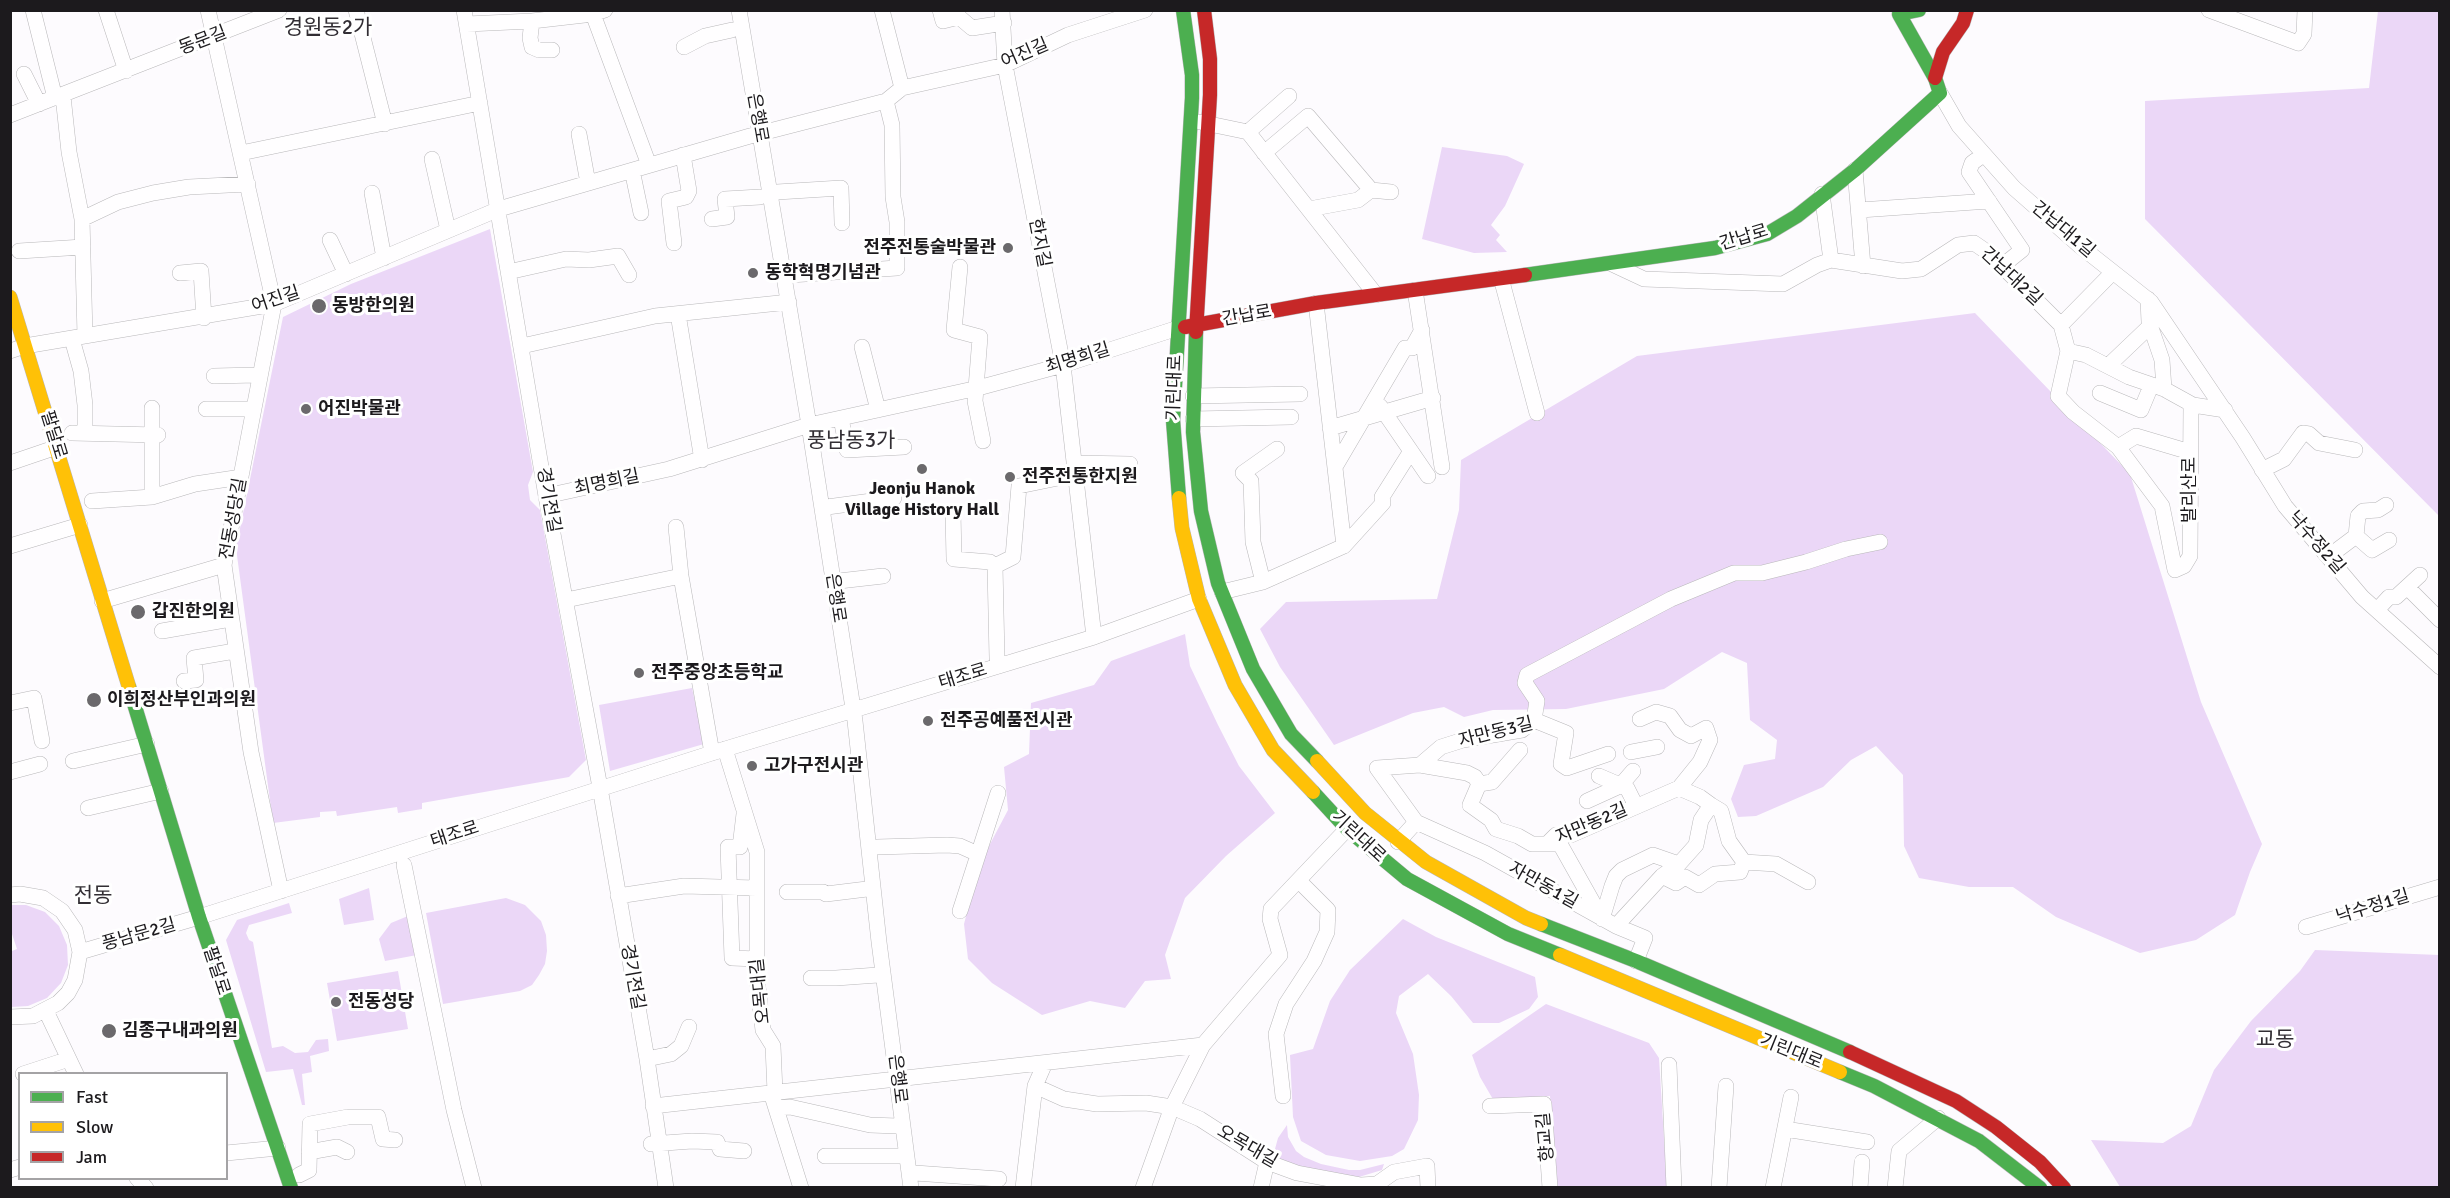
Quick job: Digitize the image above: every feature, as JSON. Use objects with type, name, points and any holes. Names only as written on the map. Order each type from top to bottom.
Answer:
[{"type":"street","points":[[33,10],[59,97],[82,219],[79,338]]},
{"type":"street","points":[[106,10],[126,71]]},
{"type":"street","name":"전동성당길","points":[[207,10],[274,304],[224,565],[251,752],[281,891]]},
{"type":"street","name":"동문길","points":[[10,115],[279,10]]},
{"type":"street","points":[[356,10],[385,124]]},
{"type":"street","name":"은행로","points":[[739,10],[789,302],[853,711],[897,1079],[913,1180],[999,1179]]},
{"type":"street","points":[[882,10],[902,87]]},
{"type":"street","name":"한지길","points":[[940,10],[943,21],[959,17],[972,28],[1003,17],[1005,65],[1063,364],[1071,470],[1094,637]]},
{"type":"street","name":"어진길","points":[[18,349],[274,304],[499,209],[684,155],[886,101],[902,87],[1005,65],[1068,35],[1144,10]]},
{"type":"street","name":"기린대로","points":[[1183,10],[1192,75],[1191,122],[1173,420],[1182,528],[1199,600],[1235,685],[1273,750],[1347,829],[1407,879],[1508,934],[1617,977],[1874,1086],[1979,1141],[2040,1188]]},
{"type":"street","name":"기린대로","points":[[1204,10],[1210,59],[1209,123],[1193,396],[1201,511],[1218,583],[1253,669],[1291,734],[1365,813],[1398,842],[1426,862],[1526,918],[1636,961],[1893,1070],[1956,1101],[1996,1127],[2040,1162],[2064,1188]]},
{"type":"street","points":[[1919,10],[1897,12],[1938,86]]},
{"type":"street","points":[[1938,86],[1943,52],[1963,22],[1967,10]]},
{"type":"street","points":[[2209,10],[2298,43],[2304,34],[2305,10]]},
{"type":"street","points":[[595,12],[649,165]]},
{"type":"street","name":"경기전길","points":[[595,12],[532,21],[466,17],[546,496],[647,1059],[655,1144],[666,1188]]},
{"type":"street","points":[[532,21],[530,38],[532,47],[539,50],[552,50]]},
{"type":"street","points":[[684,47],[705,36],[732,30]]},
{"type":"street","points":[[24,74],[39,104]]},
{"type":"street","name":"간납대1길","points":[[1938,86],[1959,126],[2013,188],[2148,299],[2262,470]]},
{"type":"street","name":"간납로","points":[[1178,328],[1316,303],[1715,248],[1767,234],[1797,216],[1855,170],[1938,86]]},
{"type":"street","points":[[1248,132],[1289,96]]},
{"type":"street","points":[[790,275],[897,268],[897,222],[892,197],[892,126],[886,101]]},
{"type":"street","points":[[241,153],[480,103]]},
{"type":"street","points":[[1264,153],[1308,116],[1371,190]]},
{"type":"street","points":[[1191,122],[1209,123],[1248,132],[1376,295]]},
{"type":"street","points":[[579,134],[588,183]]},
{"type":"street","points":[[674,243],[669,201],[686,197],[689,192],[684,155]]},
{"type":"street","name":"간납대1길","points":[[1983,155],[1972,164],[1969,172],[2022,250],[2002,266]]},
{"type":"street","points":[[432,159],[448,230]]},
{"type":"street","points":[[632,170],[641,213]]},
{"type":"street","points":[[1855,170],[1863,266]]},
{"type":"street","points":[[82,219],[118,202],[153,192],[189,187],[248,184]]},
{"type":"street","points":[[777,192],[842,188],[842,223]]},
{"type":"street","points":[[1309,209],[1358,200],[1371,190],[1391,192]]},
{"type":"street","points":[[372,193],[384,258]]},
{"type":"street","points":[[1612,264],[1644,279],[1783,284],[1831,260],[1822,194]]},
{"type":"street","points":[[712,219],[727,217],[725,199],[760,197]]},
{"type":"street","points":[[1860,210],[1989,201]]},
{"type":"street","points":[[330,240],[346,274]]},
{"type":"street","name":"간납대2길","points":[[1831,260],[1902,271],[1921,269],[1958,245],[1974,243],[1990,254],[2061,325],[2068,351],[2058,396],[2073,412],[2118,447],[2162,506],[2175,570]]},
{"type":"street","points":[[19,251],[83,247]]},
{"type":"street","points":[[517,270],[566,259],[589,260],[618,256],[629,275]]},
{"type":"street","points":[[960,267],[961,290],[954,330],[980,337],[978,388],[975,401],[982,441]]},
{"type":"street","points":[[180,273],[201,271],[204,318]]},
{"type":"street","points":[[2061,325],[2113,272]]},
{"type":"street","points":[[1501,278],[1537,413]]},
{"type":"street","points":[[1415,290],[1442,467]]},
{"type":"street","name":"팔달로","points":[[10,297],[18,349],[57,447],[198,918],[278,1148],[295,1181],[309,1170],[310,1124],[348,1117],[378,1116],[383,1139],[395,1140]]},
{"type":"street","points":[[2100,393],[2141,410],[2157,387],[2162,360],[2150,326],[2148,299]]},
{"type":"street","points":[[522,346],[655,316],[789,302]]},
{"type":"street","points":[[1316,303],[1344,546]]},
{"type":"street","points":[[678,314],[702,460]]},
{"type":"street","points":[[2108,366],[2150,326]]},
{"type":"street","name":"최명희길","points":[[546,496],[702,460],[809,425],[978,388],[1178,328]]},
{"type":"street","points":[[1335,468],[1405,348],[1412,348],[1422,330]]},
{"type":"street","name":"팔달로","points":[[79,338],[85,405],[79,433],[155,435]]},
{"type":"street","points":[[862,347],[878,410]]},
{"type":"street","points":[[2068,351],[2086,355],[2191,404],[2224,410]]},
{"type":"street","points":[[214,376],[256,375]]},
{"type":"street","name":"기린대로","points":[[1193,396],[1300,394]]},
{"type":"street","points":[[1330,428],[1433,398]]},
{"type":"street","points":[[1375,399],[1428,476]]},
{"type":"street","name":"발리산로","points":[[2175,570],[2184,566],[2190,556],[2191,404]]},
{"type":"street","points":[[152,408],[155,435],[152,497]]},
{"type":"street","points":[[206,409],[249,409]]},
{"type":"street","name":"기린대로","points":[[1193,419],[1291,417]]},
{"type":"street","points":[[841,418],[847,450],[904,447]]},
{"type":"street","points":[[2262,470],[2284,459],[2303,433],[2309,434],[2319,443],[2355,450]]},
{"type":"street","points":[[2118,447],[2136,436],[2190,452]]},
{"type":"street","points":[[10,463],[57,447]]},
{"type":"street","points":[[1263,582],[1253,542],[1251,482],[1243,473],[1277,449]]},
{"type":"street","points":[[1222,592],[1263,582],[1344,546],[1383,503],[1382,497],[1411,451]]},
{"type":"street","points":[[953,513],[954,559],[990,561],[995,566],[1013,557],[1019,486],[1071,470],[1130,464]]},
{"type":"street","name":"낙수정2길","points":[[2262,470],[2285,506],[2362,597],[2437,660]]},
{"type":"street","points":[[92,501],[152,497],[182,490],[195,483],[235,478]]},
{"type":"street","points":[[827,507],[894,498]]},
{"type":"street","points":[[2328,557],[2356,536],[2358,516],[2363,511],[2378,510],[2386,505]]},
{"type":"street","points":[[10,546],[80,525]]},
{"type":"street","points":[[618,896],[684,886],[756,888],[757,852],[745,808],[718,751],[681,576],[676,526]]},
{"type":"street","points":[[2356,536],[2372,550],[2389,540]]},
{"type":"street","points":[[1534,720],[1537,701],[1525,683],[1527,675],[1671,599],[1734,573],[1762,573],[1846,549],[1880,542]]},
{"type":"street","points":[[102,601],[224,565]]},
{"type":"street","name":"태조로","points":[[995,566],[997,658]]},
{"type":"street","points":[[2377,610],[2389,597],[2396,597],[2420,575]]},
{"type":"street","points":[[566,600],[681,576]]},
{"type":"street","name":"은행로","points":[[839,581],[884,576]]},
{"type":"street","points":[[2407,588],[2439,620]]},
{"type":"street","name":"태조로","points":[[198,918],[600,788],[1094,637],[1199,600]]},
{"type":"street","points":[[162,631],[225,620]]},
{"type":"street","points":[[184,681],[196,680],[194,658],[229,652]]},
{"type":"street","points":[[10,703],[34,698],[42,741]]},
{"type":"street","name":"자만동2길","points":[[1548,843],[1556,836],[1571,836],[1679,788],[1700,762],[1710,740],[1706,728],[1691,736],[1680,730],[1670,716],[1656,712],[1640,719]]},
{"type":"street","name":"자만동3길","points":[[1420,765],[1441,747],[1463,740],[1522,730],[1534,720],[1566,733],[1561,764],[1567,768],[1608,754]]},
{"type":"street","points":[[73,761],[147,744]]},
{"type":"street","points":[[1631,752],[1657,747]]},
{"type":"street","points":[[1479,784],[1492,782],[1520,750]]},
{"type":"street","points":[[10,772],[40,764]]},
{"type":"street","name":"자만동3길","points":[[1416,822],[1377,768],[1420,765],[1467,773],[1475,777],[1479,784]]},
{"type":"street","points":[[1587,801],[1621,784],[1633,771]]},
{"type":"street","name":"자만동2길","points":[[1599,776],[1627,788],[1636,806]]},
{"type":"street","name":"자만동2길","points":[[1479,784],[1470,805],[1491,820],[1496,829],[1518,836],[1532,844],[1560,844],[1609,922]]},
{"type":"street","points":[[1679,788],[1700,797],[1721,811],[1729,841],[1744,862]]},
{"type":"street","points":[[88,808],[161,791]]},
{"type":"street","points":[[960,911],[998,793]]},
{"type":"street","points":[[1609,922],[1679,864],[1696,845],[1701,820],[1712,805]]},
{"type":"street","points":[[745,808],[740,847],[728,847],[732,958],[757,958]]},
{"type":"street","points":[[1398,842],[1416,822],[1485,853],[1496,829]]},
{"type":"street","points":[[1143,1188],[1172,1107],[1203,1046],[1280,955],[1270,919],[1271,909],[1347,829]]},
{"type":"street","points":[[877,847],[947,845],[960,846],[978,854]]},
{"type":"street","name":"자만동1길","points":[[1485,853],[1609,922],[1646,938],[1636,961]]},
{"type":"street","name":"자만동1길","points":[[1609,922],[1612,886],[1616,876],[1622,870],[1653,855],[1679,864]]},
{"type":"street","points":[[1662,876],[1676,883],[1685,877],[1699,885],[1715,874],[1740,872],[1744,862]]},
{"type":"street","points":[[1744,862],[1776,864],[1808,882]]},
{"type":"street","points":[[404,865],[454,1110],[474,1188]]},
{"type":"street","points":[[1283,1096],[1276,1034],[1286,1004],[1314,961],[1327,932],[1328,910],[1299,881]]},
{"type":"street","name":"낙수정1길","points":[[2306,927],[2439,887]]},
{"type":"street","name":"오목대길","points":[[756,888],[757,958],[763,1030],[773,1046],[776,1108],[801,1188]]},
{"type":"street","points":[[787,891],[826,894],[867,889]]},
{"type":"street","name":"풍남문2길","points":[[10,895],[20,894],[42,898],[62,911],[75,930],[80,952],[79,966],[72,986],[58,1003],[46,1011]]},
{"type":"street","name":"풍남문2길","points":[[80,952],[198,918]]},
{"type":"street","points":[[810,978],[878,975]]},
{"type":"street","points":[[10,1017],[33,1016],[46,1011],[75,1072]]},
{"type":"street","points":[[647,1059],[671,1054],[681,1046],[689,1027]]},
{"type":"street","points":[[653,1106],[1203,1046]]},
{"type":"street","points":[[27,1072],[69,1059]]},
{"type":"street","points":[[1023,1181],[1035,1086],[1045,1063]]},
{"type":"street","points":[[1669,1065],[1674,1188]]},
{"type":"street","name":"오목대길","points":[[1035,1086],[1064,1099],[1097,1104],[1146,1103],[1172,1107],[1200,1119],[1267,1162],[1297,1173],[1361,1185],[1377,1184],[1394,1172],[1427,1166],[1428,1188]]},
{"type":"street","points":[[1719,1188],[1726,1086]]},
{"type":"street","points":[[1773,1188],[1791,1097]]},
{"type":"street","name":"향교길","points":[[1490,1106],[1544,1104],[1550,1188]]},
{"type":"street","name":"은행로","points":[[776,1108],[790,1107],[870,1125],[897,1126]]},
{"type":"street","points":[[1895,1188],[1899,1151],[1938,1118]]},
{"type":"street","points":[[1785,1129],[1868,1142]]},
{"type":"street","points":[[655,1144],[692,1141],[717,1142],[720,1149],[744,1151]]},
{"type":"street","points":[[309,1152],[338,1147],[347,1152]]},
{"type":"street","points":[[228,1154],[278,1148]]},
{"type":"street","points":[[825,1156],[901,1156]]},
{"type":"street","points":[[1261,1188],[1267,1162]]},
{"type":"street","points":[[1860,1188],[1862,1162]]},
{"type":"shaded area","points":[[2378,11],[2439,11],[2439,516],[2145,219],[2145,101],[2369,88]]},
{"type":"shaded area","points":[[1442,147],[1507,156],[1524,164],[1505,206],[1491,225],[1500,235],[1496,240],[1507,252],[1474,253],[1422,239]]},
{"type":"shaded area","points":[[490,229],[533,472],[528,485],[530,500],[540,510],[586,760],[569,777],[422,803],[422,809],[398,813],[397,807],[337,816],[336,811],[320,812],[320,817],[273,823],[236,548],[283,317],[351,284]]},
{"type":"shaded area","points":[[1975,313],[2130,474],[2201,702],[2262,844],[2235,915],[2196,940],[2140,953],[2056,917],[2013,887],[1969,887],[1919,878],[1904,846],[1903,775],[1876,746],[1851,760],[1823,787],[1756,816],[1738,817],[1731,799],[1744,765],[1775,759],[1777,740],[1750,720],[1747,663],[1722,652],[1664,689],[1566,709],[1493,710],[1464,717],[1444,707],[1413,713],[1334,745],[1280,667],[1260,629],[1286,602],[1437,599],[1459,510],[1461,460],[1637,356]]},
{"type":"shaded area","points":[[1185,634],[1190,666],[1218,725],[1239,766],[1275,813],[1226,856],[1185,898],[1165,955],[1171,979],[1145,981],[1125,1008],[1090,1001],[1042,1015],[992,983],[968,959],[964,924],[980,863],[1008,810],[1004,767],[1029,754],[1031,703],[1094,685],[1111,661]]},
{"type":"shaded area","points":[[692,688],[704,744],[610,771],[599,705]]},
{"type":"shaded area","points":[[369,888],[374,920],[344,925],[339,899]]},
{"type":"shaded area","points":[[506,898],[525,905],[541,921],[546,935],[547,951],[545,964],[539,975],[532,985],[520,991],[443,1004],[426,913]]},
{"type":"shaded area","points":[[289,903],[292,913],[249,925],[246,933],[249,940],[253,942],[272,1048],[283,1046],[295,1053],[308,1052],[316,1040],[328,1039],[329,1051],[310,1056],[312,1072],[302,1074],[305,1105],[302,1105],[293,1069],[266,1072],[226,940],[237,920]]},
{"type":"shaded area","points":[[11,905],[26,905],[45,912],[59,926],[67,945],[68,965],[61,983],[47,998],[28,1006],[11,1007],[11,948],[12,951],[17,949],[11,931]]},
{"type":"shaded area","points":[[408,916],[417,955],[385,961],[379,939],[391,923]]},
{"type":"shaded area","points":[[1403,919],[1436,937],[1535,977],[1538,997],[1529,1009],[1499,1023],[1473,1023],[1451,996],[1428,974],[1399,996],[1396,1013],[1413,1054],[1419,1095],[1418,1120],[1404,1149],[1392,1156],[1360,1161],[1326,1155],[1301,1141],[1293,1117],[1290,1055],[1313,1049],[1330,1001],[1350,970]]},
{"type":"shaded area","points":[[2315,950],[2439,955],[2439,1187],[2120,1187],[2091,1140],[2163,1143],[2191,1126],[2214,1070],[2251,1021],[2300,971]]},
{"type":"shaded area","points":[[398,971],[408,1029],[337,1041],[327,983]]},
{"type":"shaded area","points":[[1546,1004],[1649,1043],[1659,1058],[1667,1187],[1555,1187],[1550,1096],[1494,1101],[1480,1077],[1472,1055]]},
{"type":"shaded area","points":[[1287,1125],[1288,1137],[1296,1151],[1304,1157],[1321,1164],[1349,1170],[1360,1170],[1384,1164],[1382,1170],[1359,1177],[1308,1170],[1276,1158],[1275,1149],[1278,1138]]},
{"type":"traffic: fast","points":[[1179,498],[1173,420],[1192,98],[1192,75],[1183,10]]},
{"type":"traffic: fast","points":[[1525,275],[1715,248],[1767,234],[1797,216],[1855,170],[1940,93],[1935,78],[1899,14],[1919,10]]},
{"type":"traffic: fast","points":[[1196,332],[1193,432],[1201,511],[1218,583],[1253,669],[1291,734],[1317,761]]},
{"type":"traffic: fast","points":[[129,687],[199,917],[291,1188]]},
{"type":"traffic: fast","points":[[1313,792],[1347,829],[1407,879],[1508,934],[1560,955]]},
{"type":"traffic: fast","points":[[1541,924],[1636,961],[1850,1052]]},
{"type":"traffic: fast","points":[[1840,1072],[1874,1086],[1979,1141],[2040,1188]]},
{"type":"traffic: slow","points":[[10,297],[129,687]]},
{"type":"traffic: slow","points":[[1179,498],[1182,528],[1199,599],[1235,685],[1273,750],[1313,792]]},
{"type":"traffic: slow","points":[[1317,761],[1365,813],[1426,862],[1526,918],[1541,924]]},
{"type":"traffic: slow","points":[[1560,955],[1840,1072]]},
{"type":"traffic: jam","points":[[1196,332],[1210,95],[1210,59],[1204,10]]},
{"type":"traffic: jam","points":[[1935,78],[1943,52],[1963,23],[1967,10]]},
{"type":"traffic: jam","points":[[1185,327],[1316,303],[1525,275]]},
{"type":"traffic: jam","points":[[1850,1052],[1956,1101],[1996,1127],[2040,1162],[2064,1188]]},
{"type":"place","name":"전주전통술박물관","points":[[1008,248]]},
{"type":"place","name":"동학혁명기념관","points":[[753,273]]},
{"type":"place","name":"동방한의원","points":[[319,306]]},
{"type":"place","name":"어진박물관","points":[[306,409]]},
{"type":"place","name":"Jeonju Hanok Village History Hall","points":[[922,469]]},
{"type":"place","name":"전주전통한지원","points":[[1010,477]]},
{"type":"place","name":"갑진한의원","points":[[138,612]]},
{"type":"place","name":"전주중앙초등학교","points":[[639,673]]},
{"type":"place","name":"이희정산부인과의원","points":[[94,700]]},
{"type":"place","name":"전주공예품전시관","points":[[928,721]]},
{"type":"place","name":"고가구전시관","points":[[752,766]]},
{"type":"place","name":"전동성당","points":[[336,1002]]},
{"type":"place","name":"김종구내과의원","points":[[109,1031]]},
{"type":"district","name":"경원동2가","points":[[328,28]]},
{"type":"district","name":"풍남동3가","points":[[851,441]]},
{"type":"district","name":"전동","points":[[93,896]]},
{"type":"district","name":"교동","points":[[2275,1040]]}]
